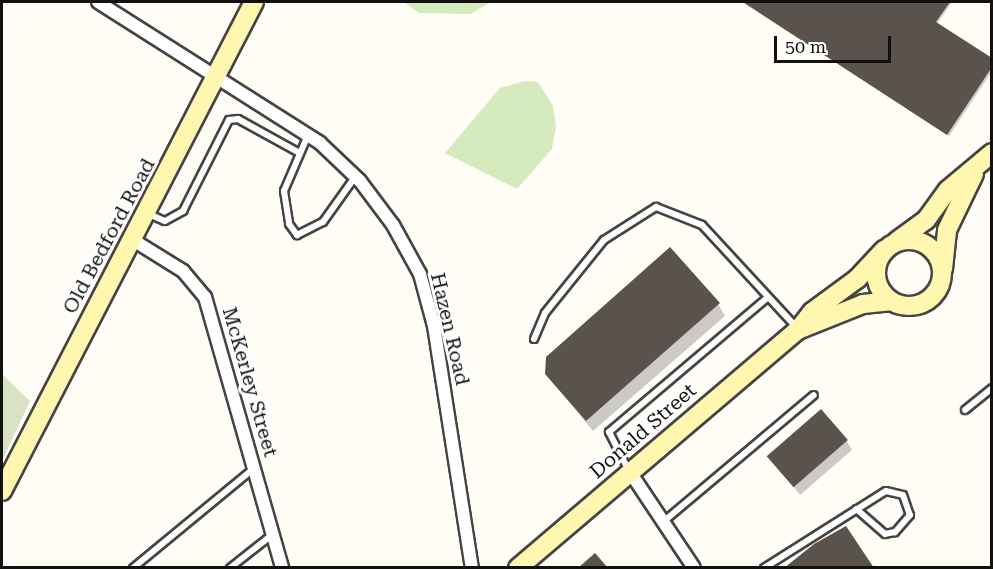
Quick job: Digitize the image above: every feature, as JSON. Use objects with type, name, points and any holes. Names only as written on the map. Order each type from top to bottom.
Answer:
[{"type":"street","name":"Hazen Road","points":[[98,2],[308,135],[355,177],[393,225],[420,274],[436,337],[472,567]]},
{"type":"street","name":"Old Bedford Road","points":[[2,491],[218,77],[254,2]]},
{"type":"street","name":"Donald Street","points":[[518,567],[798,330],[888,247],[926,220],[948,190],[986,157]]},
{"type":"street","name":"Donald Street","points":[[798,330],[863,304],[890,301],[908,307],[929,300],[942,271],[950,219],[986,157]]},
{"type":"street","name":"McKerley Street","points":[[133,240],[183,271],[205,297],[282,567]]},
{"type":"street","points":[[890,301],[876,281],[888,247],[925,244],[942,271]]},
{"type":"street","points":[[630,472],[694,567]]},
{"type":"lane","points":[[147,213],[165,221],[183,211],[229,120],[238,118],[298,152]]},
{"type":"lane","points":[[308,135],[298,152],[284,191],[289,224],[297,235],[323,222],[355,177]]},
{"type":"lane","points":[[534,339],[545,313],[604,240],[656,207],[702,225],[766,299],[798,330]]},
{"type":"lane","points":[[630,472],[609,432],[766,299]]},
{"type":"lane","points":[[965,410],[992,388]]},
{"type":"lane","points":[[663,522],[814,395]]},
{"type":"lane","points":[[133,567],[254,469]]},
{"type":"lane","points":[[764,567],[856,510],[895,490],[910,505],[910,515],[895,532],[885,534],[856,510]]},
{"type":"lane","points":[[230,567],[273,535]]},
{"type":"green space","points":[[404,2],[491,2],[470,14],[419,13]]},
{"type":"green space","points":[[525,81],[538,82],[553,106],[556,126],[552,149],[517,189],[445,153],[500,88]]},
{"type":"green space","points":[[2,374],[30,401],[2,461]]},
{"type":"building","points":[[743,2],[950,2],[936,22],[992,58],[992,67],[947,135]]},
{"type":"building","points":[[670,247],[720,303],[586,421],[545,374],[546,357]]},
{"type":"building","points":[[821,409],[848,440],[794,487],[767,456]]},
{"type":"building","points":[[846,526],[874,568],[784,568],[814,544]]},
{"type":"building","points":[[595,553],[608,568],[578,568]]}]
